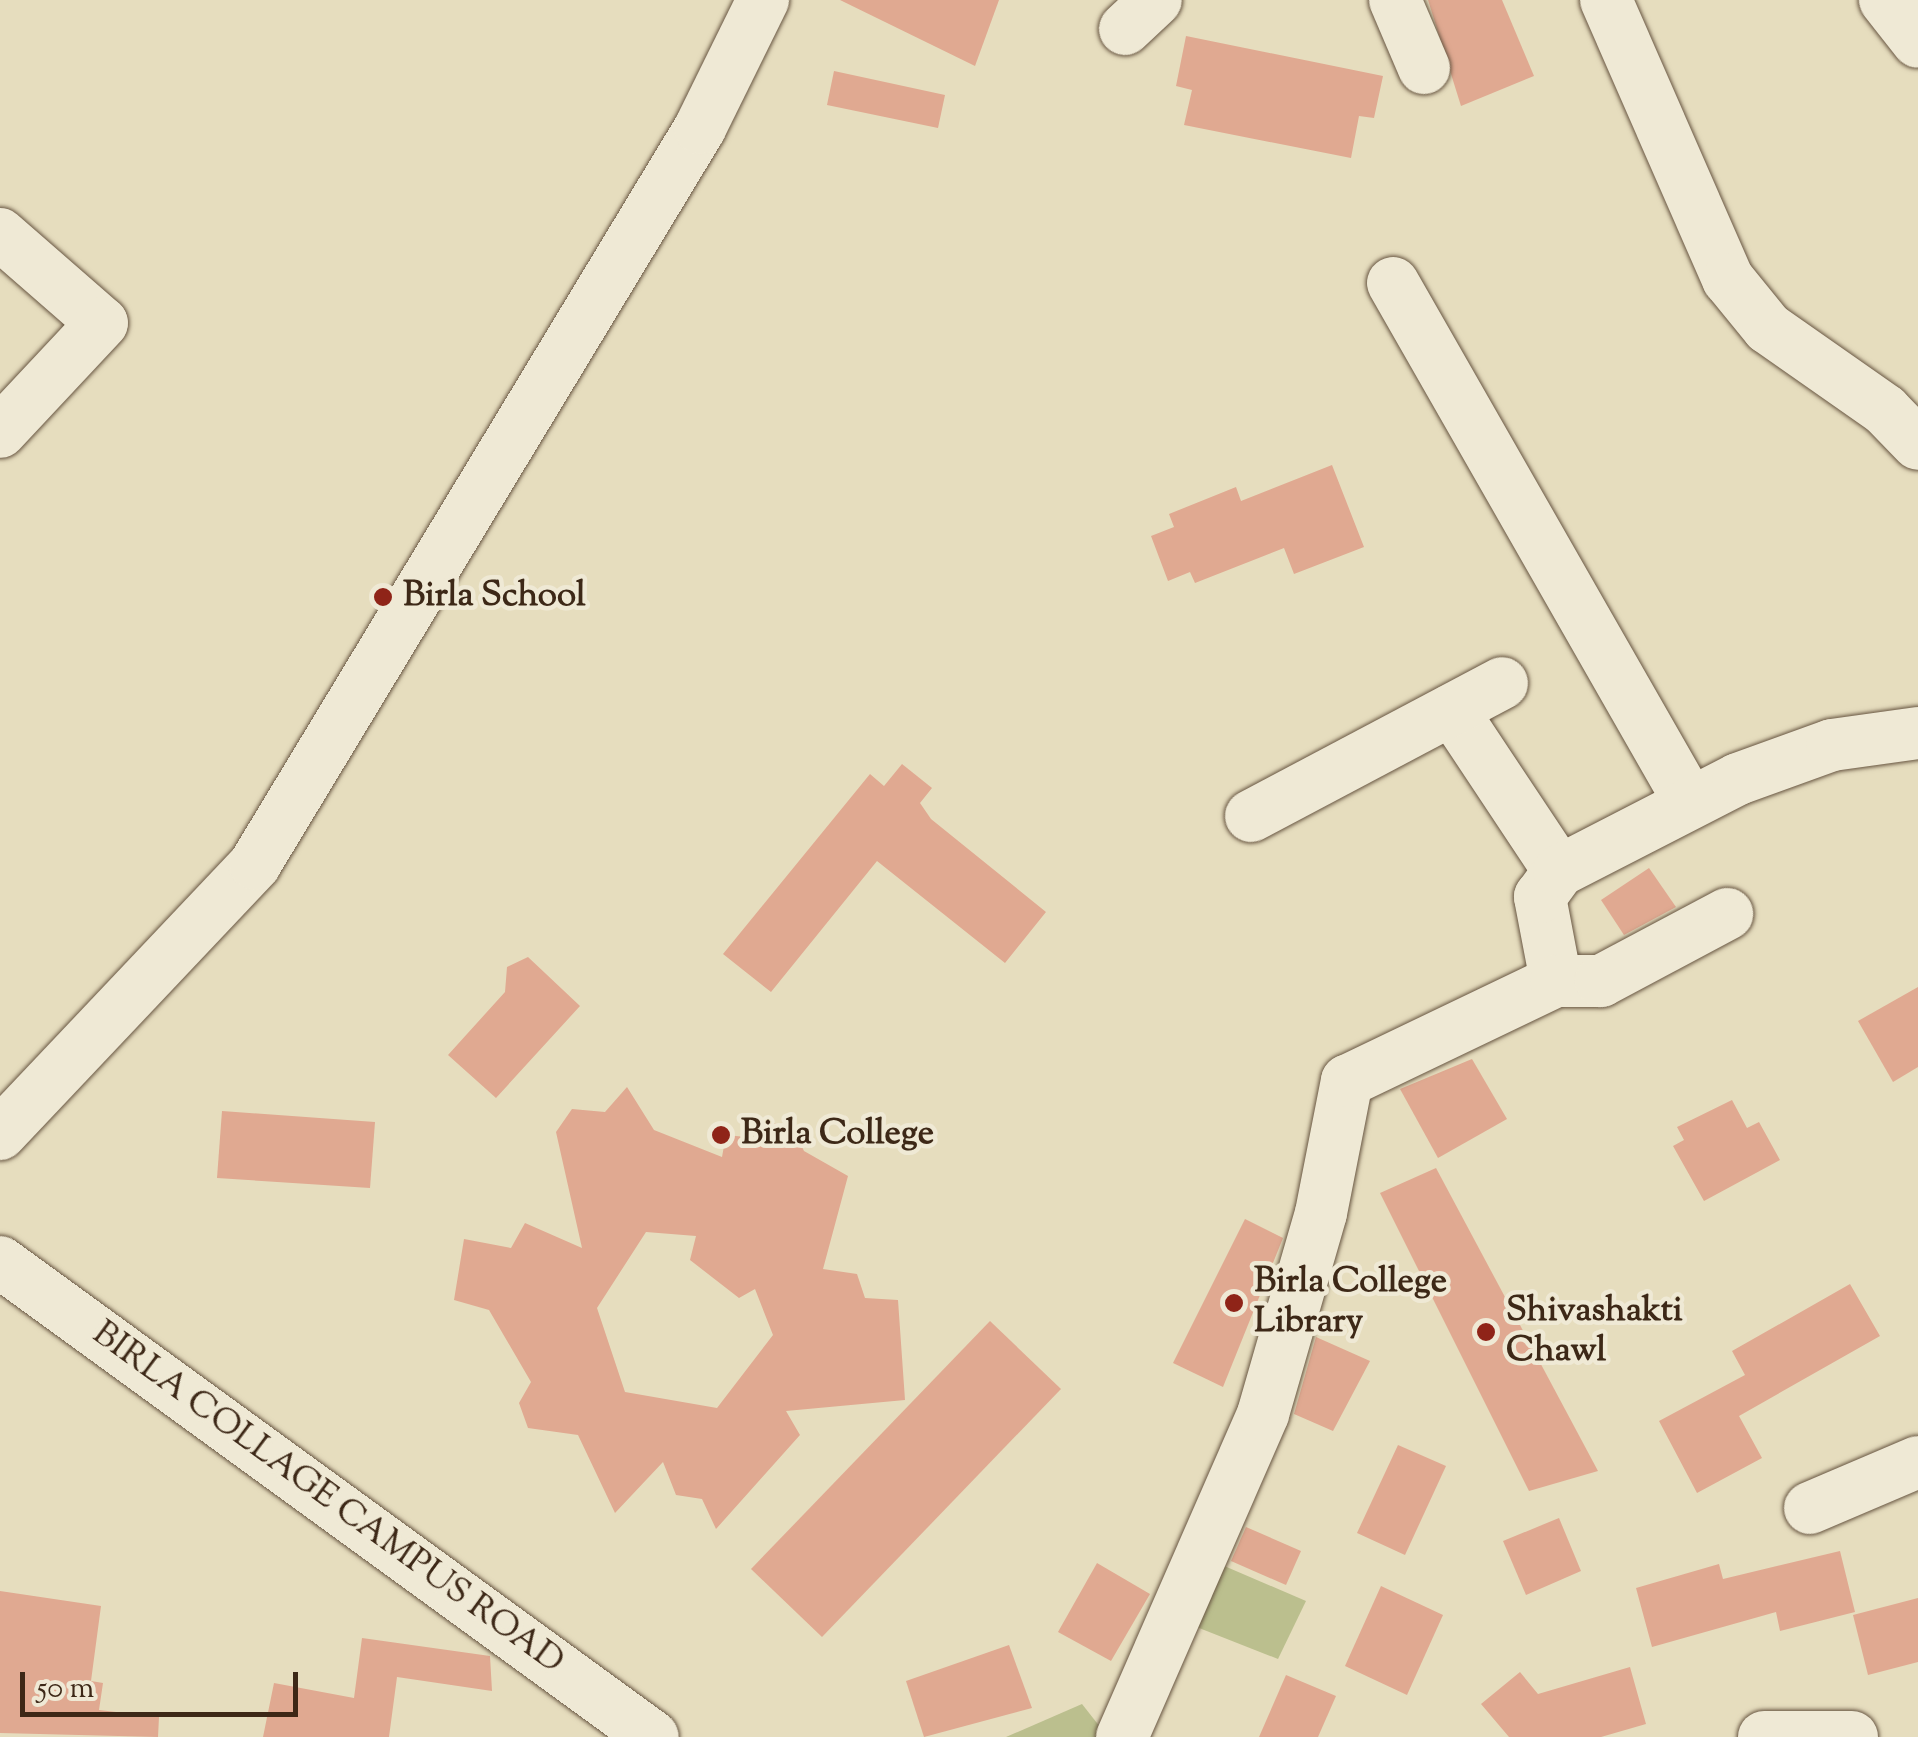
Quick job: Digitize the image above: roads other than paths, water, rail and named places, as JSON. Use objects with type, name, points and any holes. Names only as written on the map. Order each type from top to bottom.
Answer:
[{"type":"street","points":[[0,1134],[255,864],[700,128],[761,0]]},
{"type":"street","points":[[1395,0],[1424,68]]},
{"type":"street","points":[[1606,0],[1728,279],[1768,328],[1885,410],[1918,444]]},
{"type":"street","points":[[1885,0],[1918,42]]},
{"type":"street","points":[[0,234],[102,324],[0,432]]},
{"type":"street","points":[[1393,283],[1689,801]]},
{"type":"street","points":[[1251,816],[1502,683]]},
{"type":"street","points":[[1452,710],[1559,871]]},
{"type":"street","points":[[1556,981],[1540,897],[1559,871],[1689,801],[1832,745],[1918,733]]},
{"type":"street","points":[[1122,1737],[1263,1414],[1321,1213],[1347,1081],[1556,981],[1601,981],[1727,914]]},
{"type":"street","name":"BIRLA COLLAGE CAMPUS ROAD","points":[[0,1262],[653,1737]]},
{"type":"street","points":[[1810,1508],[1918,1462]]},
{"type":"street","points":[[1764,1737],[1852,1737]]},
{"type":"place","name":"Birla School","points":[[383,597]]},
{"type":"place","name":"Birla College","points":[[721,1135]]},
{"type":"place","name":"Birla College Library","points":[[1234,1303]]},
{"type":"place","name":"Shivashakti Chawl","points":[[1486,1332]]}]
